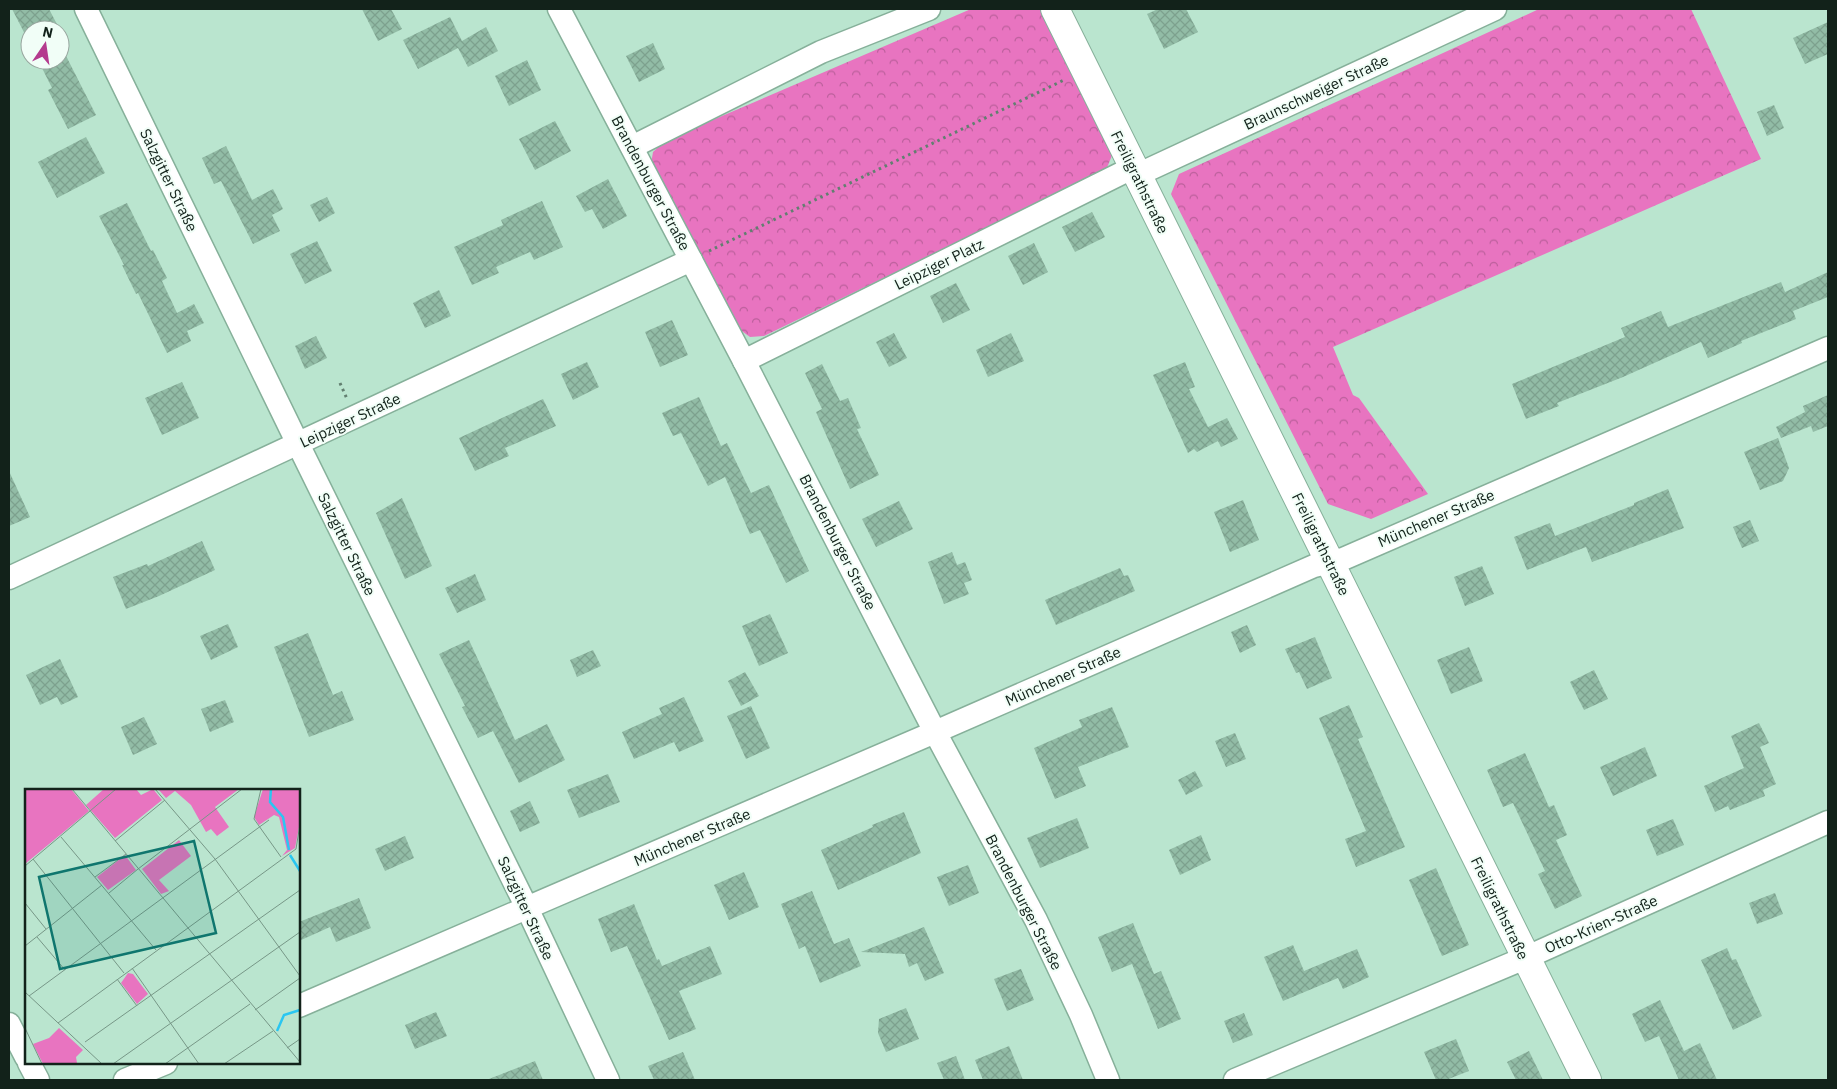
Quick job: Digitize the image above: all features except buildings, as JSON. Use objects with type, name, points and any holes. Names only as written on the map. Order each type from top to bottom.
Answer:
[{"type":"street","name":"Salzgitter Straße","points":[[86,9],[527,908],[608,1080]]},
{"type":"street","name":"Brandenburger Straße","points":[[559,9],[744,361],[935,732],[1036,920],[1081,1015],[1108,1080]]},
{"type":"street","points":[[632,147],[821,52],[929,9]]},
{"type":"street","name":"Freiligrathstraße","points":[[1055,9],[1587,1080]]},
{"type":"street","name":"Braunschweiger Straße","points":[[1136,171],[1495,9]]},
{"type":"street","name":"Leipziger Platz","points":[[744,361],[1136,171]]},
{"type":"street","name":"Leipziger Straße","points":[[9,578],[691,260]]},
{"type":"street","name":"Münchener Straße","points":[[300,1006],[935,732],[1314,566],[1343,559],[1828,348]]},
{"type":"street","name":"Otto-Krien-Straße","points":[[1235,1080],[1525,958],[1828,822]]},
{"type":"street","points":[[9,1024],[25,1055]]},
{"type":"street","points":[[30,1064],[38,1080]]},
{"type":"street","points":[[125,1080],[164,1064]]},
{"type":"path","points":[[691,260],[1085,70]]},
{"type":"green space","points":[[971,9],[1040,9],[1113,153],[1106,170],[764,336],[750,337],[739,329],[651,164],[653,152],[666,140]]},
{"type":"green space","points":[[1539,9],[1691,9],[1761,159],[1333,347],[1353,395],[1359,398],[1428,494],[1371,519],[1328,504],[1171,194],[1179,174]]}]
